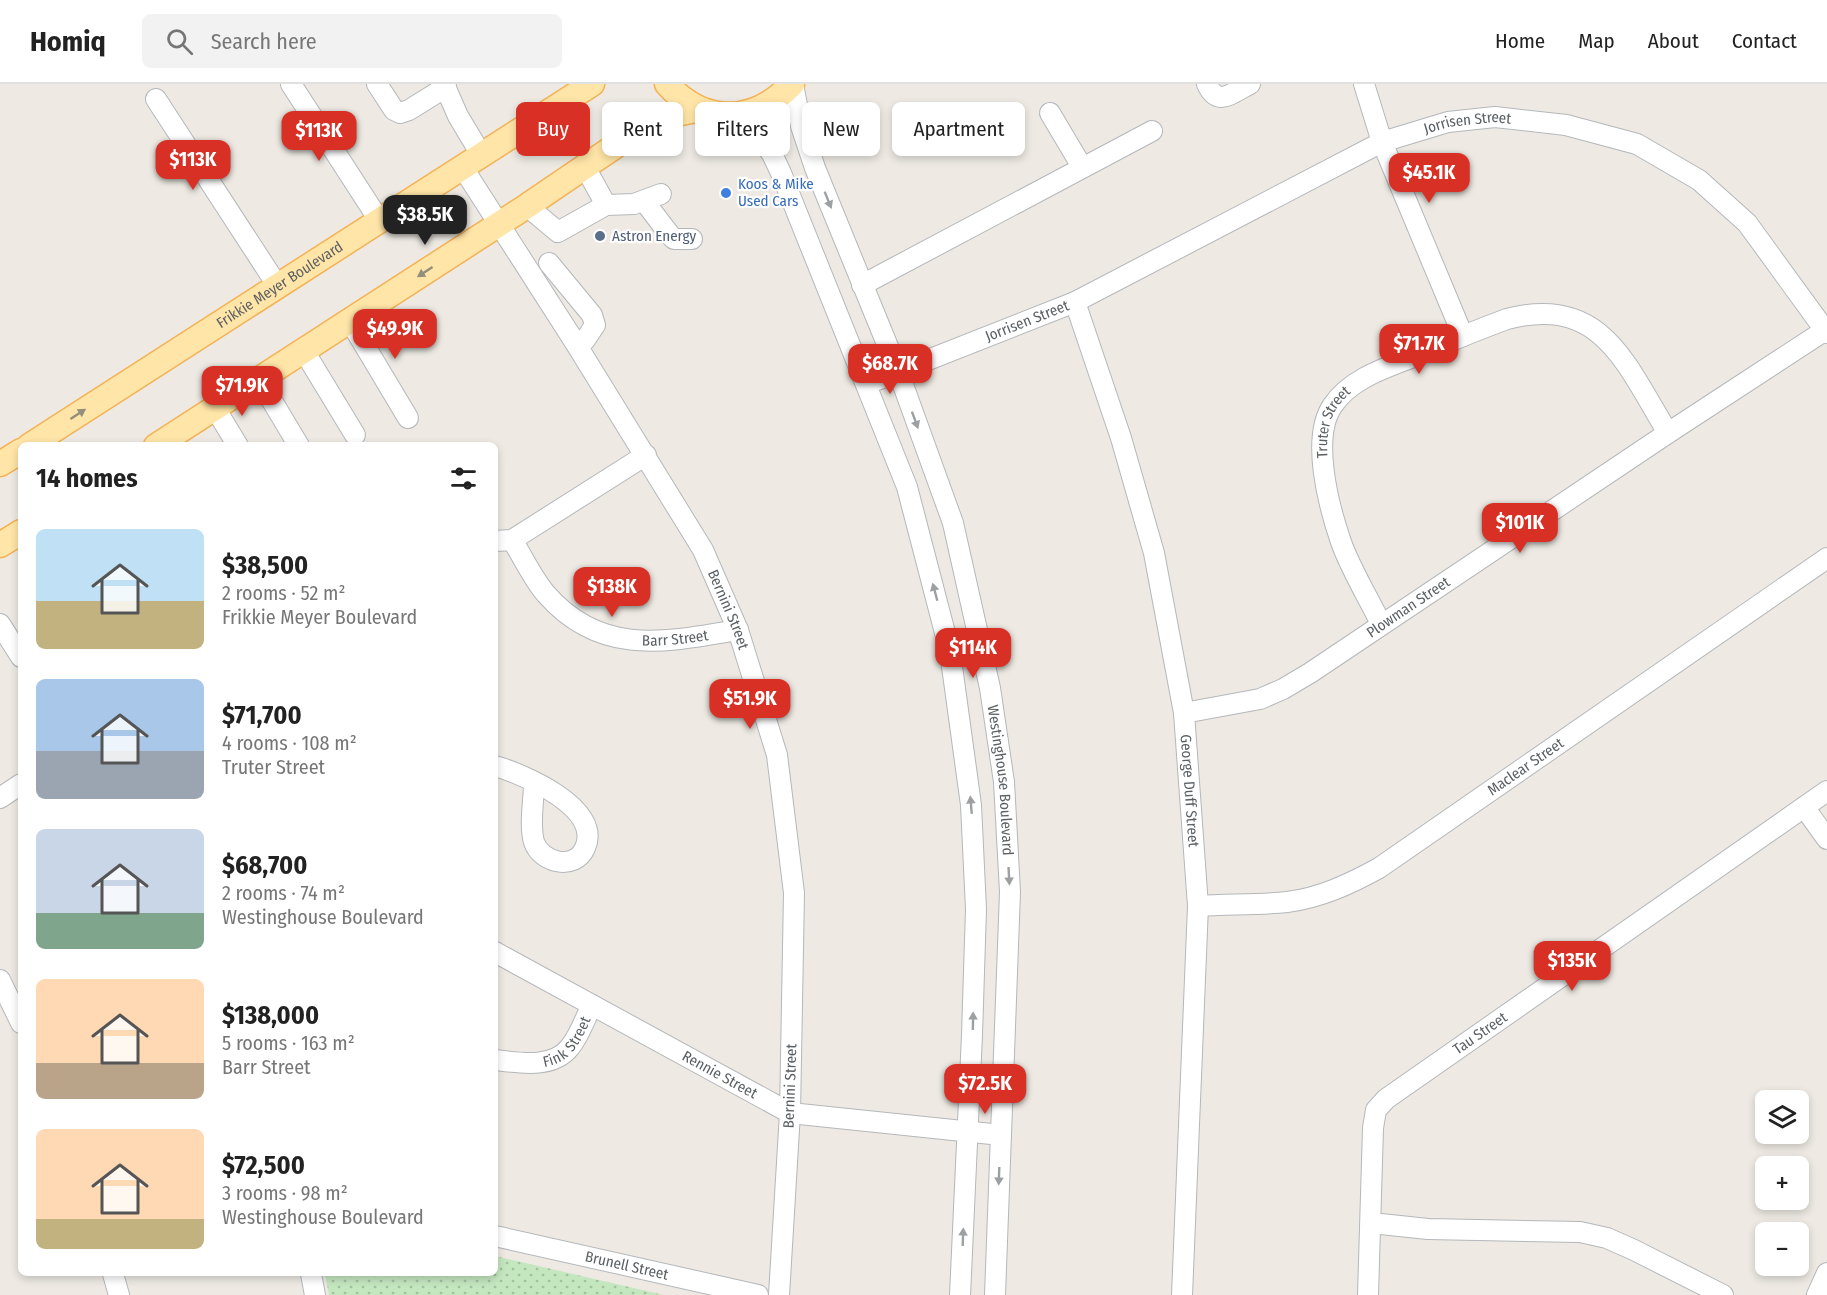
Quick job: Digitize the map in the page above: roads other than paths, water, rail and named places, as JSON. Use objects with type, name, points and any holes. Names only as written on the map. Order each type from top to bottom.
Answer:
[{"type":"main road","name":"Frikkie Meyer Boulevard","points":[[35,442],[592,84]]},
{"type":"main road","points":[[667,84],[678,96],[695,107]]},
{"type":"main road","points":[[772,102],[793,84]]},
{"type":"main road","points":[[168,442],[215,408],[527,206],[630,136],[676,114],[695,110]]},
{"type":"main road","points":[[0,464],[18,453]]},
{"type":"main road","points":[[0,545],[18,534]]},
{"type":"street","points":[[291,84],[379,220]]},
{"type":"street","points":[[377,84],[394,110],[400,113],[409,111],[445,86]]},
{"type":"street","name":"Westinghouse Boulevard","points":[[793,84],[801,126],[815,168],[898,371],[953,523],[990,688],[1004,782],[1010,892],[995,1295]]},
{"type":"street","points":[[1207,84],[1212,95],[1217,98],[1250,84]]},
{"type":"street","points":[[1364,84],[1382,142],[1463,336]]},
{"type":"street","name":"Bernini Street","points":[[445,86],[499,224],[646,455],[703,550],[738,630],[777,755],[794,893],[790,1113],[779,1295]]},
{"type":"street","points":[[156,99],[277,285]]},
{"type":"street","points":[[1050,113],[1082,167]]},
{"type":"street","name":"Jorrisen Street","points":[[867,384],[1075,302],[1382,142],[1448,122],[1495,117],[1566,124],[1637,144],[1699,180],[1747,223],[1826,331]]},
{"type":"street","points":[[862,285],[1152,131]]},
{"type":"street","name":"Westinghouse Boulevard","points":[[773,156],[907,487],[950,652],[971,805],[975,921],[960,1295]]},
{"type":"street","points":[[585,167],[606,205]]},
{"type":"street","points":[[558,232],[606,205],[634,204],[653,198],[670,235],[674,239],[692,239]]},
{"type":"street","points":[[527,206],[558,232]]},
{"type":"street","points":[[532,277],[549,263],[555,252],[558,232]]},
{"type":"street","points":[[549,263],[592,315],[595,325],[585,340],[576,344]]},
{"type":"street","name":"George Duff Street","points":[[1075,302],[1121,438],[1154,553],[1184,713],[1198,906],[1182,1295]]},
{"type":"street","name":"Truter Street","points":[[1381,624],[1341,544],[1328,499],[1323,459],[1326,420],[1333,405],[1362,379],[1507,319],[1527,313],[1560,314],[1591,326],[1604,337],[1621,358],[1668,433]]},
{"type":"street","points":[[350,321],[408,418]]},
{"type":"street","name":"Plowman Street","points":[[1184,713],[1260,699],[1310,673],[1668,433],[1826,331]]},
{"type":"street","points":[[304,351],[355,435]]},
{"type":"street","points":[[259,379],[297,442]]},
{"type":"street","points":[[215,408],[236,442]]},
{"type":"street","name":"Barr Street","points":[[646,455],[503,540],[546,594],[572,617],[596,632],[642,641],[678,640],[738,630]]},
{"type":"street","name":"Maclear Street","points":[[1198,906],[1288,902],[1321,895],[1352,883],[1379,868],[1827,558]]},
{"type":"street","points":[[0,624],[18,652]]},
{"type":"street","points":[[498,767],[534,782]]},
{"type":"street","points":[[0,798],[18,786]]},
{"type":"street","name":"Tau Street","points":[[1368,1295],[1373,1128],[1376,1110],[1386,1099],[1827,791]]},
{"type":"street","points":[[1804,807],[1827,839]]},
{"type":"street","name":"Rennie Street","points":[[498,954],[790,1113],[1001,1135]]},
{"type":"street","points":[[0,981],[18,1017]]},
{"type":"street","name":"Fink Street","points":[[498,1060],[538,1062],[554,1059],[571,1046],[592,1005]]},
{"type":"street","points":[[1371,1223],[1428,1229],[1580,1232],[1607,1238],[1635,1250],[1723,1295]]},
{"type":"street","name":"Brunell Street","points":[[498,1237],[758,1295]]},
{"type":"street","points":[[1817,1295],[1827,1273]]},
{"type":"street","points":[[114,1276],[120,1295]]},
{"type":"street","points":[[311,1276],[315,1295]]},
{"type":"place","name":"Koos & Mike Used Cars","points":[[726,193]]},
{"type":"place","name":"Astron Energy","points":[[600,236]]}]
